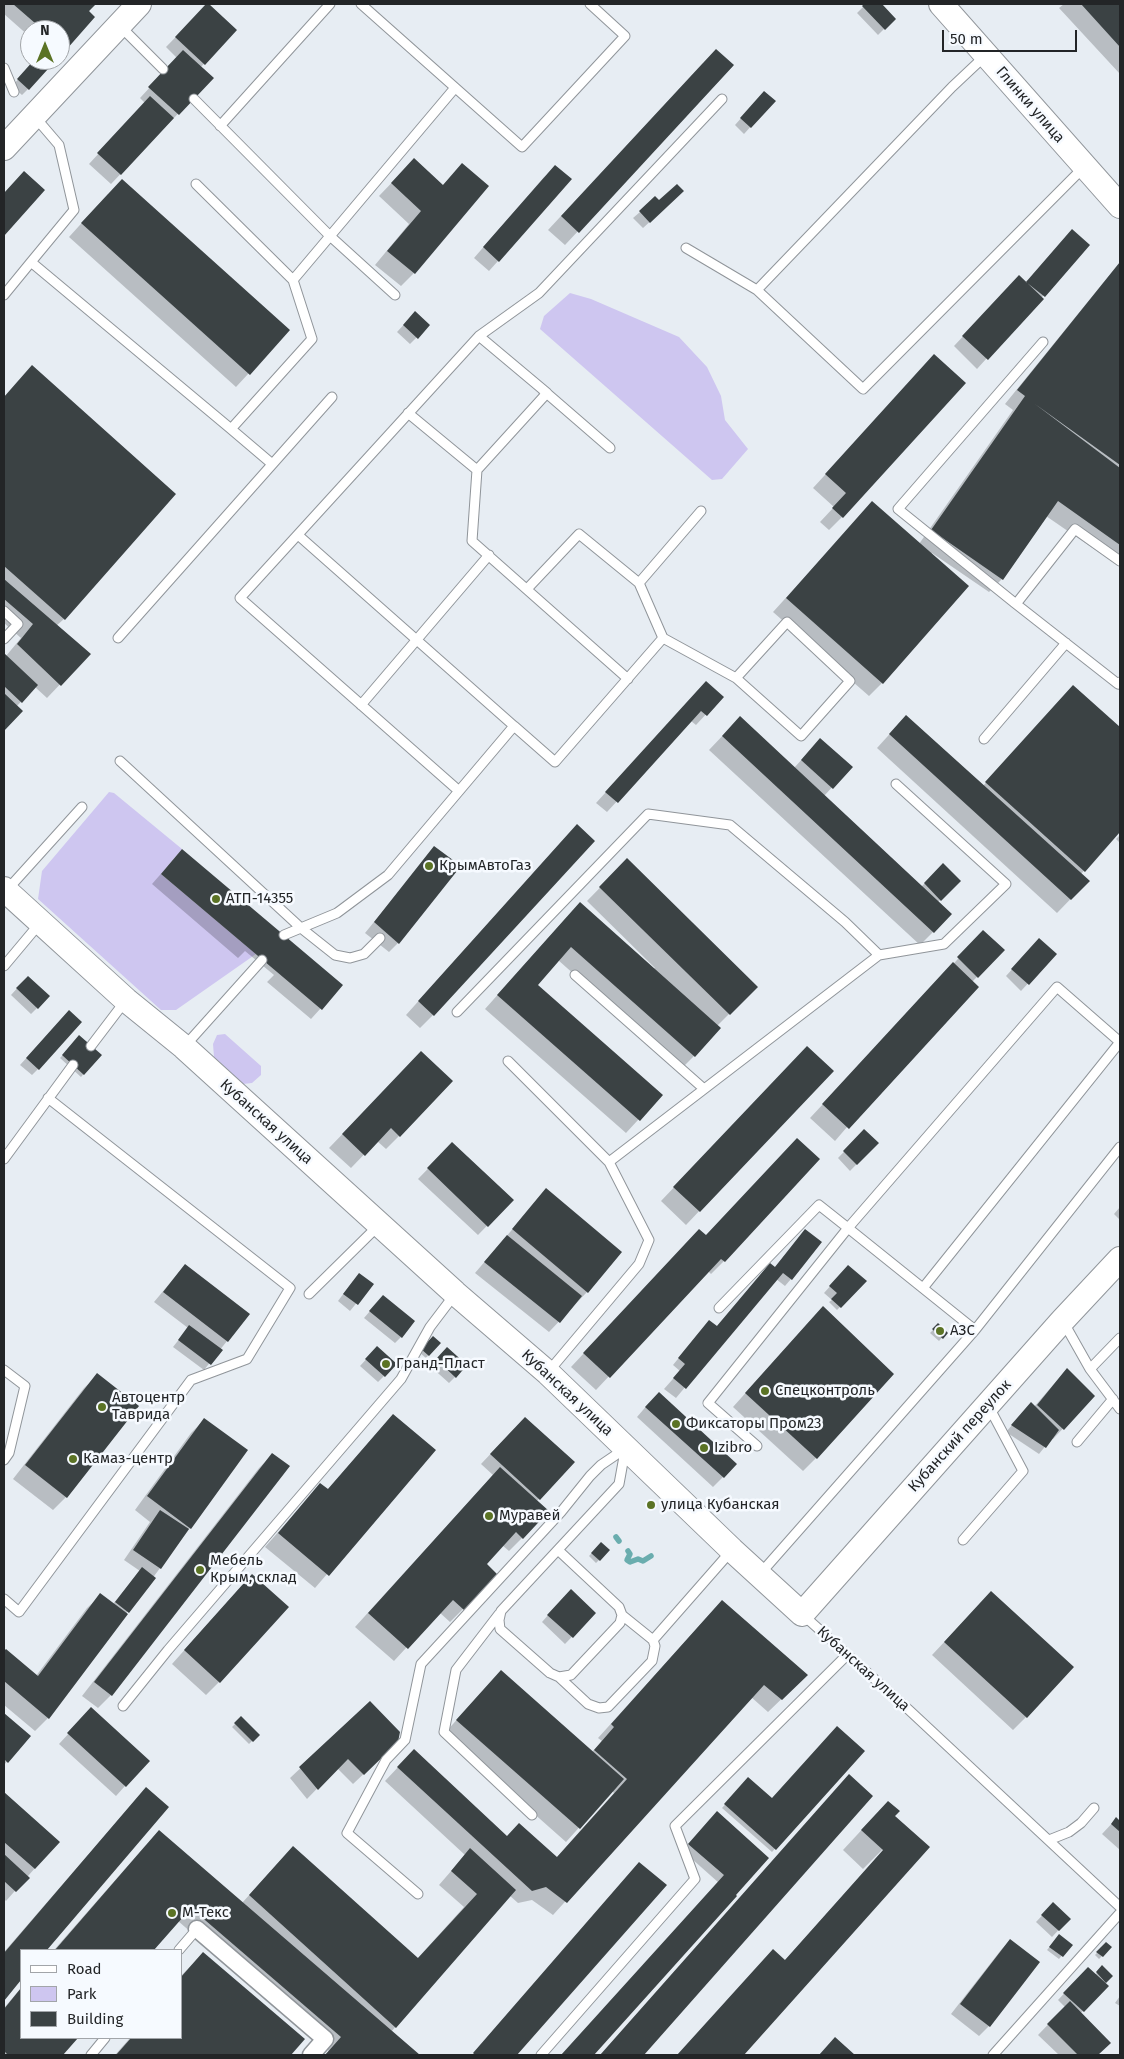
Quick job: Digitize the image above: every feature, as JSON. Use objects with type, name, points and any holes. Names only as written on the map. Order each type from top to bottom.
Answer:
[{"type":"main road","points":[[4,148],[139,4]]},
{"type":"main road","name":"Глинки улица","points":[[941,4],[1120,206]]},
{"type":"main road","name":"Кубанская улица","points":[[5,890],[126,1000],[184,1047],[455,1293],[548,1373],[732,1550],[802,1614]]},
{"type":"main road","name":"Кубанский переулок","points":[[802,1614],[1062,1320],[1120,1259]]},
{"type":"street","points":[[197,1929],[325,2039],[312,2055]]},
{"type":"lane","points":[[220,126],[330,4]]},
{"type":"lane","points":[[361,4],[454,89],[522,147],[625,36],[590,4]]},
{"type":"lane","points":[[119,25],[163,69]]},
{"type":"lane","points":[[757,290],[952,87],[986,55]]},
{"type":"lane","points":[[4,68],[14,92]]},
{"type":"lane","points":[[293,280],[454,89]]},
{"type":"lane","points":[[194,100],[330,236],[395,295]]},
{"type":"lane","points":[[459,790],[240,598],[478,336],[539,293],[722,100]]},
{"type":"lane","points":[[4,295],[74,210],[59,145],[33,115]]},
{"type":"lane","points":[[686,248],[757,290],[864,388],[1084,167]]},
{"type":"lane","points":[[196,184],[293,280],[312,339],[231,429]]},
{"type":"lane","points":[[31,262],[271,463]]},
{"type":"lane","points":[[478,336],[610,448]]},
{"type":"lane","points":[[1043,342],[898,509],[1118,684],[1120,682]]},
{"type":"lane","points":[[543,390],[547,393],[477,470],[472,541],[628,678]]},
{"type":"lane","points":[[118,638],[271,463],[332,397]]},
{"type":"lane","points":[[408,413],[477,470]]},
{"type":"lane","points":[[639,583],[701,511]]},
{"type":"lane","points":[[1016,604],[1075,529],[1120,561]]},
{"type":"lane","points":[[527,589],[579,534],[639,583],[662,638],[736,678],[801,736],[850,681],[787,622],[736,678]]},
{"type":"lane","points":[[298,535],[555,762],[662,638]]},
{"type":"lane","points":[[361,705],[489,555]]},
{"type":"lane","points":[[4,612],[18,624],[4,639]]},
{"type":"lane","points":[[984,739],[1066,643]]},
{"type":"lane","points":[[284,935],[337,913],[388,875],[514,726]]},
{"type":"lane","points":[[120,761],[301,928],[335,955],[350,958],[364,954],[380,938]]},
{"type":"lane","points":[[609,1162],[703,1088],[879,955],[944,944],[1006,884],[896,784]]},
{"type":"lane","points":[[5,890],[82,807]]},
{"type":"lane","points":[[457,1012],[648,814],[730,825],[845,922],[879,955]]},
{"type":"lane","points":[[4,966],[40,923]]},
{"type":"lane","points":[[184,1047],[262,960]]},
{"type":"lane","points":[[575,975],[703,1088]]},
{"type":"lane","points":[[757,1446],[708,1403],[848,1228],[1057,988],[1120,1042],[923,1288]]},
{"type":"lane","points":[[91,1046],[126,1000]]},
{"type":"lane","points":[[508,1061],[609,1162],[649,1240],[639,1264],[548,1373]]},
{"type":"lane","points":[[4,1159],[73,1066]]},
{"type":"lane","points":[[4,1599],[19,1612],[192,1380],[248,1359],[290,1288],[48,1098]]},
{"type":"lane","points":[[760,1574],[975,1330],[1120,1147]]},
{"type":"lane","points":[[719,1308],[819,1205],[975,1330]]},
{"type":"lane","points":[[309,1294],[380,1225]]},
{"type":"lane","points":[[123,1706],[181,1634],[401,1379],[430,1326],[455,1293]]},
{"type":"lane","points":[[1062,1320],[1090,1369],[1120,1409]]},
{"type":"lane","points":[[1090,1369],[1120,1338]]},
{"type":"lane","points":[[4,1370],[25,1386],[9,1453],[4,1460]]},
{"type":"lane","points":[[1076,1442],[1113,1399]]},
{"type":"lane","points":[[964,1540],[1023,1471],[988,1405]]},
{"type":"lane","points":[[532,1815],[444,1732],[456,1670],[501,1611],[618,1484],[626,1448]]},
{"type":"lane","points":[[418,1894],[347,1833],[386,1760],[405,1740],[421,1664],[561,1512],[590,1476],[601,1465],[626,1448]]},
{"type":"lane","points":[[501,1611],[500,1629],[550,1673],[559,1677],[588,1704],[599,1708],[608,1707],[652,1661],[655,1646],[653,1640],[622,1615],[619,1607],[558,1550]]},
{"type":"lane","points":[[653,1640],[732,1550]]},
{"type":"lane","name":"Кубанская улица","points":[[802,1614],[909,1710],[1120,1907]]},
{"type":"lane","points":[[559,1677],[571,1675],[620,1623],[622,1615]]},
{"type":"lane","points":[[541,2055],[695,1879],[675,1826],[847,1655]]},
{"type":"lane","points":[[1048,1840],[1069,1832],[1082,1823],[1094,1808]]},
{"type":"lane","points":[[993,2055],[1120,1913]]},
{"type":"lane","points":[[180,1949],[197,1929]]},
{"type":"lane","points":[[91,2055],[104,2039]]},
{"type":"green space","points":[[570,293],[591,299],[679,337],[707,367],[721,396],[725,420],[748,449],[722,479],[712,480],[540,329],[544,316]]},
{"type":"green space","points":[[109,792],[114,793],[182,849],[161,874],[256,954],[176,1010],[161,1010],[38,899],[42,871]]},
{"type":"green space","points":[[225,1034],[261,1066],[261,1075],[252,1083],[243,1084],[214,1057],[213,1044],[217,1035]]},
{"type":"building","points":[[13,4],[96,4],[89,11],[95,17],[70,45],[70,20],[31,20]]},
{"type":"building","points":[[206,4],[209,4],[237,30],[205,65],[175,37]]},
{"type":"building","points":[[864,4],[882,4],[896,19],[885,30],[862,6]]},
{"type":"building","points":[[1081,4],[1120,4],[1120,47]]},
{"type":"building","points":[[716,49],[734,65],[579,233],[561,216]]},
{"type":"building","points":[[183,50],[214,78],[179,115],[148,87]]},
{"type":"building","points":[[25,70],[47,70],[29,90],[17,79]]},
{"type":"building","points":[[764,91],[776,101],[751,128],[740,118]]},
{"type":"building","points":[[150,96],[174,118],[121,175],[97,153]]},
{"type":"building","points":[[414,158],[443,185],[462,163],[489,186],[415,274],[387,251],[421,211],[391,183]]},
{"type":"building","points":[[555,165],[572,179],[499,262],[483,247]]},
{"type":"building","points":[[24,171],[45,190],[4,236],[4,193]]},
{"type":"building","points":[[122,179],[290,330],[250,375],[81,223]]},
{"type":"building","points":[[677,184],[684,191],[650,223],[639,211],[655,196],[659,200]]},
{"type":"building","points":[[1072,229],[1090,245],[1045,297],[1026,282]]},
{"type":"building","points":[[1120,262],[1120,465],[1035,404],[1120,468],[1120,545],[1058,501],[1003,580],[931,530],[1025,396],[1017,390]]},
{"type":"building","points":[[1019,275],[1044,299],[988,360],[962,336]]},
{"type":"building","points":[[415,311],[430,325],[418,339],[403,325]]},
{"type":"building","points":[[934,354],[966,383],[843,518],[832,508],[846,493],[825,474]]},
{"type":"building","points":[[32,365],[176,494],[65,620],[4,566],[4,397]]},
{"type":"building","points":[[872,501],[969,586],[883,684],[786,598]]},
{"type":"building","points":[[4,579],[91,654],[61,686],[17,644],[33,624],[4,599]]},
{"type":"building","points":[[4,653],[38,685],[22,703],[4,686]]},
{"type":"building","points":[[706,681],[724,697],[707,716],[701,711],[618,803],[605,792]]},
{"type":"building","points":[[1073,685],[1120,727],[1120,832],[1085,872],[985,782]]},
{"type":"building","points":[[4,693],[23,711],[4,731]]},
{"type":"building","points":[[906,715],[1090,881],[1071,900],[889,734]]},
{"type":"building","points":[[740,716],[952,914],[934,933],[722,736]]},
{"type":"building","points":[[820,738],[853,767],[833,789],[801,760]]},
{"type":"building","points":[[577,824],[595,841],[434,1016],[418,1001]]},
{"type":"building","points":[[434,846],[461,866],[399,944],[374,922]]},
{"type":"building","points":[[182,849],[343,985],[322,1010],[161,874]]},
{"type":"building","points":[[627,858],[758,987],[730,1015],[599,887]]},
{"type":"building","points":[[943,863],[961,881],[941,901],[924,883]]},
{"type":"building","points":[[580,902],[721,1028],[695,1057],[571,947],[538,985],[663,1095],[640,1121],[497,995]]},
{"type":"building","points":[[983,930],[1005,950],[978,978],[957,957]]},
{"type":"building","points":[[1039,938],[1057,954],[1029,985],[1011,969]]},
{"type":"building","points":[[953,962],[979,987],[849,1129],[822,1104]]},
{"type":"building","points":[[28,976],[50,996],[38,1009],[16,988]]},
{"type":"building","points":[[69,1010],[82,1022],[39,1070],[26,1058]]},
{"type":"building","points":[[79,1035],[102,1055],[84,1075],[62,1055]]},
{"type":"building","points":[[807,1046],[834,1071],[700,1212],[673,1187]]},
{"type":"building","points":[[421,1051],[453,1081],[400,1137],[391,1128],[365,1156],[342,1134]]},
{"type":"building","points":[[864,1129],[879,1143],[857,1165],[843,1151]]},
{"type":"building","points":[[797,1138],[820,1159],[725,1262],[721,1259],[610,1378],[583,1353],[699,1229],[706,1235]]},
{"type":"building","points":[[452,1142],[514,1200],[488,1227],[427,1168]]},
{"type":"building","points":[[546,1188],[622,1252],[588,1293],[512,1229]]},
{"type":"building","points":[[805,1229],[822,1242],[792,1280],[783,1273],[686,1389],[673,1378],[685,1364],[678,1358],[709,1320],[717,1326],[770,1263],[775,1267]]},
{"type":"building","points":[[507,1235],[582,1296],[560,1323],[484,1262]]},
{"type":"building","points":[[185,1264],[250,1314],[228,1342],[163,1292]]},
{"type":"building","points":[[848,1265],[867,1281],[841,1308],[831,1299],[837,1293],[829,1286]]},
{"type":"building","points":[[359,1273],[374,1284],[358,1305],[343,1294]]},
{"type":"building","points":[[383,1295],[415,1321],[402,1338],[369,1311]]},
{"type":"building","points":[[823,1306],[894,1374],[817,1459],[745,1393]]},
{"type":"building","name":"АЗС","points":[[938,1323],[948,1333],[943,1339],[932,1329]]},
{"type":"building","points":[[189,1325],[223,1350],[211,1365],[178,1340]]},
{"type":"building","points":[[433,1336],[441,1343],[429,1356],[421,1349]]},
{"type":"building","points":[[377,1346],[397,1364],[385,1377],[365,1359]]},
{"type":"building","points":[[447,1347],[467,1365],[456,1378],[436,1359]]},
{"type":"building","points":[[1067,1368],[1095,1396],[1064,1430],[1037,1405]]},
{"type":"building","points":[[97,1373],[139,1406],[67,1498],[25,1465]]},
{"type":"building","points":[[659,1392],[737,1464],[724,1478],[645,1407]]},
{"type":"building","points":[[1031,1402],[1059,1430],[1046,1448],[1011,1425]]},
{"type":"building","points":[[393,1414],[436,1450],[329,1576],[278,1533],[320,1483],[328,1489]]},
{"type":"building","points":[[525,1417],[575,1462],[540,1500],[490,1454]]},
{"type":"building","points":[[204,1418],[248,1450],[191,1529],[147,1496]]},
{"type":"building","points":[[272,1453],[290,1466],[112,1696],[94,1682]]},
{"type":"building","points":[[500,1467],[549,1511],[523,1539],[516,1532],[487,1564],[497,1574],[464,1610],[453,1600],[408,1649],[368,1613]]},
{"type":"building","points":[[160,1510],[189,1529],[161,1569],[133,1550]]},
{"type":"building","points":[[601,1542],[610,1550],[600,1561],[591,1553]]},
{"type":"building","points":[[142,1567],[156,1578],[129,1613],[115,1602]]},
{"type":"building","points":[[252,1574],[289,1607],[220,1683],[184,1650]]},
{"type":"building","points":[[571,1589],[596,1613],[573,1638],[547,1615]]},
{"type":"building","points":[[991,1591],[1074,1667],[1027,1718],[944,1642]]},
{"type":"building","points":[[100,1593],[128,1614],[49,1719],[4,1681],[4,1651],[6,1649],[38,1676]]},
{"type":"building","points":[[722,1600],[808,1675],[782,1700],[764,1685],[567,1903],[546,1887],[532,1891],[397,1767],[414,1749],[507,1836],[519,1823],[557,1857],[627,1779],[594,1750],[614,1727],[611,1724]]},
{"type":"building","points":[[501,1670],[624,1779],[580,1829],[456,1720]]},
{"type":"building","points":[[370,1701],[400,1732],[398,1742],[364,1775],[348,1759],[318,1790],[299,1767]]},
{"type":"building","points":[[91,1707],[150,1761],[126,1787],[67,1733]]},
{"type":"building","points":[[4,1713],[31,1736],[8,1763],[4,1759]]},
{"type":"building","points":[[241,1716],[260,1735],[253,1742],[234,1723]]},
{"type":"building","points":[[837,1726],[865,1751],[776,1850],[724,1804],[748,1777],[772,1798]]},
{"type":"building","points":[[849,1774],[873,1796],[644,2055],[600,2055]]},
{"type":"building","points":[[146,1787],[169,1807],[48,1949],[20,1949],[20,1981],[4,2001],[4,1953]]},
{"type":"building","points":[[4,1792],[60,1842],[35,1869],[4,1842]]},
{"type":"building","points":[[888,1801],[900,1811],[895,1816],[930,1847],[744,2055],[677,2055],[773,1949],[785,1960],[883,1850],[861,1830]]},
{"type":"building","points":[[717,1811],[769,1858],[594,2055],[561,2055],[724,1875],[688,1844]]},
{"type":"building","points":[[1116,1817],[1120,1821],[1120,1832],[1111,1824]]},
{"type":"building","points":[[159,1830],[420,2055],[325,2055],[341,2037],[191,1908],[155,1949],[56,1949]]},
{"type":"building","points":[[293,1846],[418,1958],[477,1894],[451,1871],[470,1848],[516,1890],[396,2028],[249,1895]]},
{"type":"building","points":[[4,1854],[30,1878],[16,1892],[4,1881]]},
{"type":"building","points":[[639,1862],[667,1885],[517,2055],[475,2055],[473,2053]]},
{"type":"building","points":[[1053,1902],[1071,1919],[1059,1931],[1041,1915]]},
{"type":"building","points":[[1059,1934],[1073,1945],[1063,1957],[1049,1947]]},
{"type":"building","points":[[1010,1939],[1040,1962],[990,2027],[960,2004]]},
{"type":"building","points":[[1106,1942],[1112,1947],[1103,1957],[1096,1952]]},
{"type":"building","points":[[203,1952],[305,2039],[291,2055],[116,2055],[130,2039],[182,2039],[182,1976]]},
{"type":"building","points":[[1102,1965],[1113,1976],[1106,1983],[1096,1972]]},
{"type":"building","points":[[1088,1967],[1109,1986],[1084,2012],[1063,1993]]},
{"type":"building","points":[[20,1989],[20,2039],[77,2039],[63,2055],[8,2055],[4,2051],[4,2009]]},
{"type":"building","points":[[1070,2001],[1111,2043],[1098,2055],[1078,2055],[1047,2024]]},
{"type":"building","points":[[835,2037],[855,2055],[819,2055]]},
{"type":"waterway","points":[[616,1537],[619,1541]]},
{"type":"waterway","points":[[628,1551],[630,1554],[627,1560],[630,1562],[638,1559],[643,1561],[651,1556]]},
{"type":"place","name":"КрымАвтоГаз","points":[[429,866]]},
{"type":"place","name":"АТП-14355","points":[[216,899]]},
{"type":"place","name":"АЗС","points":[[940,1331]]},
{"type":"place","name":"Гранд-Пласт","points":[[386,1364]]},
{"type":"place","name":"Спецконтроль","points":[[765,1391]]},
{"type":"place","name":"Автоцентр Таврида","points":[[102,1407]]},
{"type":"place","name":"Фиксаторы Пром23","points":[[676,1424]]},
{"type":"place","name":"Izibro","points":[[704,1448]]},
{"type":"place","name":"Камаз-центр","points":[[73,1459]]},
{"type":"place","name":"улица Кубанская","points":[[651,1505]]},
{"type":"place","name":"Муравей","points":[[489,1516]]},
{"type":"place","name":"Мебель Крым, склад","points":[[200,1570]]},
{"type":"place","name":"М-Текс","points":[[172,1913]]}]
